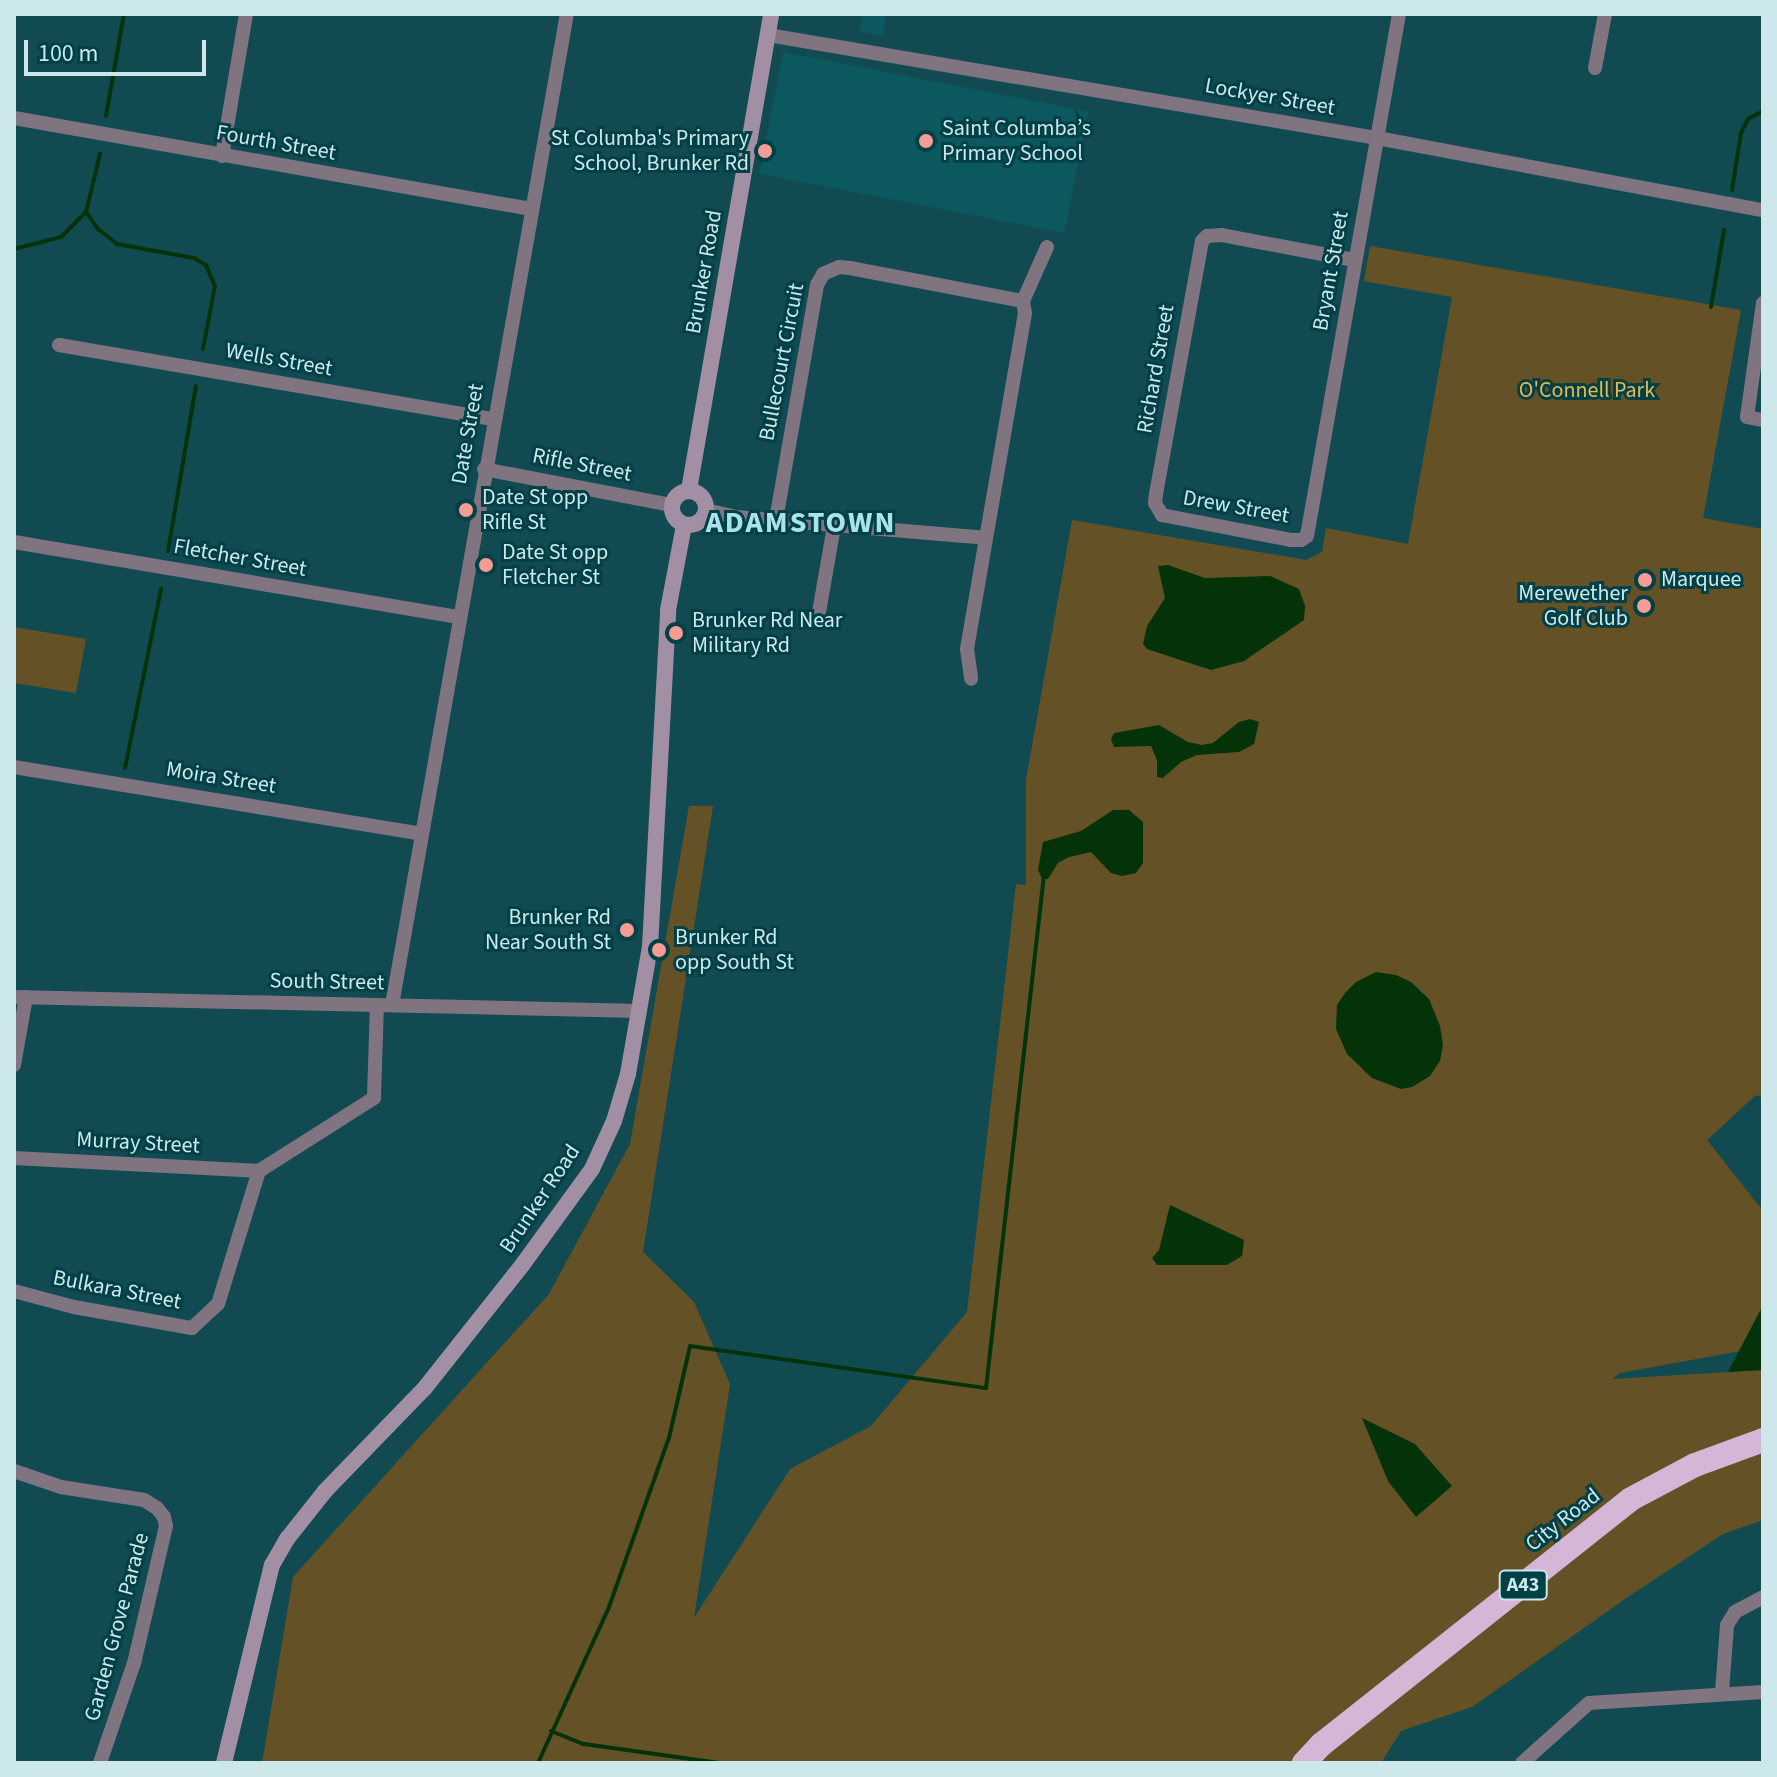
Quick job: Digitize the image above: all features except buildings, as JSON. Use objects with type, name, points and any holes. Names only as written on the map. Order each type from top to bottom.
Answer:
[{"type":"highway","name":"City Road","points":[[1304,1763],[1322,1744],[1631,1499],[1695,1465],[1763,1440]]},
{"type":"main road","name":"Brunker Road","points":[[689,490],[771,14]]},
{"type":"main road","points":[[689,490],[702,496],[706,510],[698,523],[684,525],[673,517],[671,505],[678,494],[689,490]]},
{"type":"main road","name":"Brunker Road","points":[[224,1763],[272,1565],[279,1552],[325,1491],[424,1389],[523,1264],[592,1169],[614,1121],[640,1011],[650,947],[668,610],[684,525]]},
{"type":"street","points":[[222,156],[246,14]]},
{"type":"street","name":"Date Street","points":[[385,1005],[421,834],[567,14]]},
{"type":"street","name":"Bryant Street","points":[[1307,536],[1399,14]]},
{"type":"street","points":[[1595,68],[1605,14]]},
{"type":"street","name":"Lockyer Street","points":[[768,35],[1377,138],[1763,210]]},
{"type":"street","name":"Fourth Street","points":[[14,118],[531,209]]},
{"type":"street","name":"Richard Street","points":[[1158,511],[1156,494],[1200,248],[1207,236],[1222,235],[1354,260]]},
{"type":"street","points":[[971,679],[967,649],[1025,313],[1023,301],[1047,247]]},
{"type":"street","name":"Bullecourt Circuit","points":[[776,520],[817,285],[823,274],[839,267],[850,268],[1023,301]]},
{"type":"street","points":[[1763,303],[1747,417],[1763,420]]},
{"type":"street","name":"Wells Street","points":[[59,345],[493,419]]},
{"type":"street","name":"Rifle Street","points":[[484,469],[671,505]]},
{"type":"street","points":[[706,510],[834,526],[985,538]]},
{"type":"street","name":"Drew Street","points":[[1158,511],[1168,517],[1291,540],[1301,540],[1307,536]]},
{"type":"street","points":[[818,618],[834,526]]},
{"type":"street","name":"Fletcher Street","points":[[14,542],[459,617]]},
{"type":"street","name":"Moira Street","points":[[14,767],[421,834]]},
{"type":"street","points":[[14,1065],[20,997]]},
{"type":"street","name":"South Street","points":[[20,997],[640,1011]]},
{"type":"street","points":[[259,1171],[374,1098],[385,1005]]},
{"type":"street","name":"Murray Street","points":[[14,1158],[259,1171]]},
{"type":"street","name":"Bulkara Street","points":[[14,1291],[74,1307],[192,1328],[218,1304],[259,1171]]},
{"type":"street","name":"Garden Grove Parade","points":[[14,1471],[61,1487],[144,1500],[164,1517],[166,1526],[134,1663],[100,1763]]},
{"type":"street","points":[[1722,1692],[1727,1625],[1735,1612],[1763,1597]]},
{"type":"street","points":[[1522,1763],[1589,1703],[1722,1692],[1763,1692]]},
{"type":"shaded area","points":[[863,14],[886,14],[882,36],[859,32]]},
{"type":"shaded area","name":"Saint Columba’s Primary School","points":[[783,52],[1088,111],[1065,233],[759,174]]},
{"type":"shaded area","points":[[1168,565],[1205,578],[1270,576],[1299,589],[1305,606],[1304,620],[1244,661],[1211,670],[1147,649],[1143,644],[1147,626],[1165,598],[1158,566]]},
{"type":"shaded area","points":[[1250,719],[1259,722],[1254,744],[1239,752],[1197,755],[1181,762],[1163,778],[1157,777],[1157,760],[1151,746],[1114,747],[1111,739],[1114,733],[1159,725],[1188,742],[1202,745],[1213,743],[1239,722]]},
{"type":"shaded area","points":[[1113,810],[1129,810],[1143,822],[1143,863],[1136,873],[1122,876],[1111,873],[1091,852],[1058,863],[1048,879],[1042,879],[1038,870],[1043,842],[1081,831]]},
{"type":"shaded area","points":[[1376,972],[1396,975],[1411,982],[1429,999],[1440,1026],[1443,1045],[1440,1061],[1430,1076],[1412,1087],[1401,1089],[1372,1078],[1347,1054],[1336,1029],[1337,1005],[1345,993],[1356,982]]},
{"type":"shaded area","points":[[1170,1205],[1244,1240],[1242,1256],[1227,1265],[1157,1265],[1152,1258],[1159,1250]]},
{"type":"shaded area","points":[[1763,1305],[1763,1370],[1728,1372]]},
{"type":"shaded area","points":[[1362,1418],[1415,1444],[1452,1486],[1416,1517],[1388,1481]]},
{"type":"green space","name":"O'Connell Park","points":[[1370,246],[1741,310],[1703,518],[1763,529],[1763,1097],[1756,1095],[1707,1140],[1763,1211],[1763,1347],[1620,1373],[1612,1379],[1763,1370],[1763,1520],[1723,1534],[1472,1707],[1401,1731],[1381,1763],[262,1763],[293,1577],[549,1294],[630,1144],[689,806],[713,806],[643,1252],[694,1302],[730,1384],[694,1618],[790,1469],[871,1426],[967,1312],[1016,884],[1026,885],[1026,780],[1072,520],[1306,560],[1322,552],[1326,528],[1408,544],[1452,297],[1364,281]]},
{"type":"green space","points":[[14,627],[86,639],[76,693],[14,683]]},
{"type":"waterway","points":[[106,116],[124,14]]},
{"type":"waterway","points":[[1732,190],[1741,133],[1748,119],[1763,111]]},
{"type":"waterway","points":[[14,249],[61,237],[86,212],[100,154]]},
{"type":"waterway","points":[[86,212],[98,229],[117,244],[194,258],[206,265],[215,286],[203,349]]},
{"type":"waterway","points":[[1711,307],[1724,230]]},
{"type":"waterway","points":[[168,551],[196,386]]},
{"type":"waterway","points":[[125,768],[161,589]]},
{"type":"waterway","points":[[538,1763],[609,1607],[669,1438],[690,1346],[986,1388],[1044,875]]},
{"type":"waterway","points":[[551,1731],[584,1744],[720,1763]]},
{"type":"place","name":"Saint Columba’s Primary School","points":[[926,141]]},
{"type":"place","name":"St Columba's Primary School, Brunker Rd","points":[[765,151]]},
{"type":"place","name":"Date St opp Rifle St","points":[[466,510]]},
{"type":"place","name":"Date St opp Fletcher St","points":[[486,565]]},
{"type":"place","name":"Marquee","points":[[1645,580]]},
{"type":"place","name":"Merewether Golf Club","points":[[1644,606]]},
{"type":"place","name":"Brunker Rd Near Military Rd","points":[[676,633]]},
{"type":"place","name":"Brunker Rd Near South St","points":[[627,930]]},
{"type":"place","name":"Brunker Rd opp South St","points":[[659,950]]},
{"type":"district","name":"ADAMSTOWN","points":[[801,523]]}]
